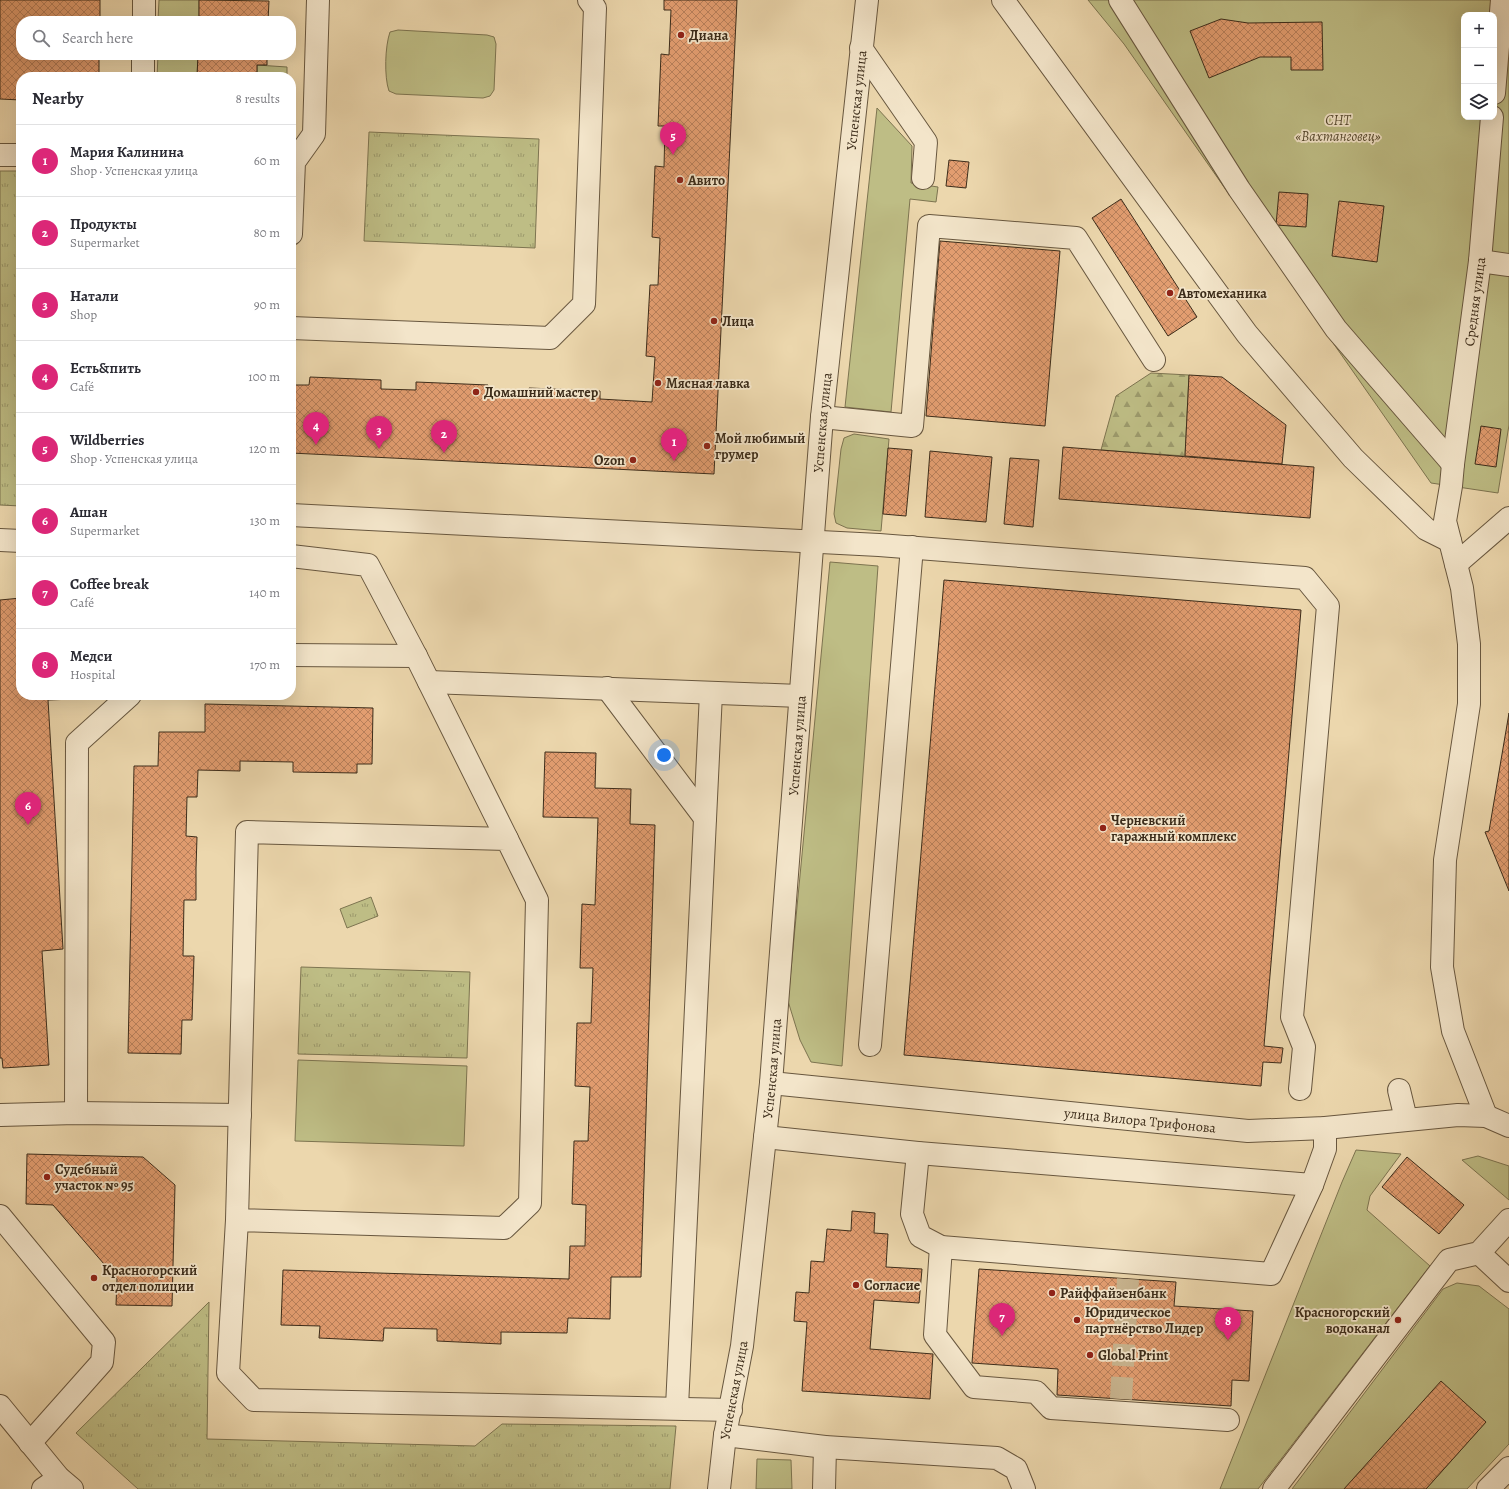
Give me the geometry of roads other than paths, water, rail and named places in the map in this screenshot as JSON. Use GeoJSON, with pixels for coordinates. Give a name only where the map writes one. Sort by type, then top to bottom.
{"type":"FeatureCollection","features":[{"type":"Feature","properties":{"kind":"street"},"geometry":{"type":"LineString","coordinates":[[144,0],[144,16]]}},
{"type":"Feature","properties":{"kind":"street"},"geometry":{"type":"LineString","coordinates":[[296,158],[314,134],[318,0]]}},
{"type":"Feature","properties":{"kind":"street"},"geometry":{"type":"LineString","coordinates":[[296,328],[550,338],[584,304],[595,8],[589,0]]}},
{"type":"Feature","properties":{"kind":"street","name":"Успенская улица"},"geometry":{"type":"LineString","coordinates":[[719,1489],[725,1435],[731,1410],[742,1346],[771,1083],[811,541],[822,417],[866,0]]}},
{"type":"Feature","properties":{"kind":"street"},"geometry":{"type":"LineString","coordinates":[[1003,0],[1247,334],[1353,458],[1426,529],[1450,541]]}},
{"type":"Feature","properties":{"kind":"street"},"geometry":{"type":"LineString","coordinates":[[1120,0],[1239,189],[1336,329],[1453,464]]}},
{"type":"Feature","properties":{"kind":"street"},"geometry":{"type":"LineString","coordinates":[[1495,84],[1502,0]]}},
{"type":"Feature","properties":{"kind":"street"},"geometry":{"type":"LineString","coordinates":[[861,48],[926,142],[924,178]]}},
{"type":"Feature","properties":{"kind":"street"},"geometry":{"type":"LineString","coordinates":[[143,60],[143,72]]}},
{"type":"Feature","properties":{"kind":"street","name":"Средняя улица"},"geometry":{"type":"LineString","coordinates":[[1486,1116],[1453,1031],[1442,967],[1445,860],[1468,704],[1469,644],[1462,588],[1445,521],[1451,486],[1480,261],[1492,120]]}},
{"type":"Feature","properties":{"kind":"street"},"geometry":{"type":"LineString","coordinates":[[0,155],[16,155]]}},
{"type":"Feature","properties":{"kind":"street"},"geometry":{"type":"LineString","coordinates":[[822,417],[912,426],[929,226],[1076,238],[1154,360]]}},
{"type":"Feature","properties":{"kind":"street"},"geometry":{"type":"LineString","coordinates":[[1480,261],[1509,265]]}},
{"type":"Feature","properties":{"kind":"street"},"geometry":{"type":"LineString","coordinates":[[296,515],[912,547],[1304,578],[1328,606],[1292,1016],[1304,1047],[1300,1089]]}},
{"type":"Feature","properties":{"kind":"street"},"geometry":{"type":"LineString","coordinates":[[1456,564],[1509,518]]}},
{"type":"Feature","properties":{"kind":"street"},"geometry":{"type":"LineString","coordinates":[[0,540],[16,541]]}},
{"type":"Feature","properties":{"kind":"street"},"geometry":{"type":"LineString","coordinates":[[870,1045],[912,547]]}},
{"type":"Feature","properties":{"kind":"street"},"geometry":{"type":"LineString","coordinates":[[237,1220],[504,1228],[530,1203],[537,900],[416,656],[368,565],[296,557]]}},
{"type":"Feature","properties":{"kind":"street"},"geometry":{"type":"LineString","coordinates":[[296,655],[416,656]]}},
{"type":"Feature","properties":{"kind":"street"},"geometry":{"type":"LineString","coordinates":[[429,682],[800,696]]}},
{"type":"Feature","properties":{"kind":"street"},"geometry":{"type":"LineString","coordinates":[[607,688],[706,818]]}},
{"type":"Feature","properties":{"kind":"street"},"geometry":{"type":"LineString","coordinates":[[677,1408],[711,693]]}},
{"type":"Feature","properties":{"kind":"street"},"geometry":{"type":"LineString","coordinates":[[76,1113],[77,743],[124,700]]}},
{"type":"Feature","properties":{"kind":"street"},"geometry":{"type":"LineString","coordinates":[[507,839],[247,832],[237,1220],[228,1373],[254,1400],[731,1410]]}},
{"type":"Feature","properties":{"kind":"street","name":"улица Вилора Трифонова"},"geometry":{"type":"LineString","coordinates":[[771,1083],[1248,1131],[1324,1128],[1458,1115],[1486,1116],[1509,1126]]}},
{"type":"Feature","properties":{"kind":"street"},"geometry":{"type":"LineString","coordinates":[[1399,1090],[1406,1119]]}},
{"type":"Feature","properties":{"kind":"street"},"geometry":{"type":"LineString","coordinates":[[0,1115],[76,1113],[240,1115]]}},
{"type":"Feature","properties":{"kind":"street"},"geometry":{"type":"LineString","coordinates":[[918,1153],[912,1214],[920,1236],[941,1248],[1129,1271],[1271,1274],[1312,1185],[1325,1149],[1324,1128]]}},
{"type":"Feature","properties":{"kind":"street"},"geometry":{"type":"LineString","coordinates":[[765,1137],[918,1153],[1312,1185]]}},
{"type":"Feature","properties":{"kind":"street"},"geometry":{"type":"LineString","coordinates":[[0,1216],[104,1342],[102,1362],[30,1443]]}},
{"type":"Feature","properties":{"kind":"street"},"geometry":{"type":"LineString","coordinates":[[1274,1489],[1449,1260],[1479,1253],[1509,1220]]}},
{"type":"Feature","properties":{"kind":"street"},"geometry":{"type":"LineString","coordinates":[[941,1248],[934,1335],[974,1387],[1036,1392],[1051,1408],[1120,1406],[1228,1420]]}},
{"type":"Feature","properties":{"kind":"street"},"geometry":{"type":"LineString","coordinates":[[1479,1253],[1509,1281]]}},
{"type":"Feature","properties":{"kind":"street"},"geometry":{"type":"LineString","coordinates":[[0,1406],[30,1443],[58,1485]]}},
{"type":"Feature","properties":{"kind":"street"},"geometry":{"type":"LineString","coordinates":[[725,1435],[825,1447],[997,1458],[1016,1469],[1024,1489]]}},
{"type":"Feature","properties":{"kind":"street"},"geometry":{"type":"LineString","coordinates":[[824,1489],[825,1447]]}},
{"type":"Feature","properties":{"kind":"street"},"geometry":{"type":"LineString","coordinates":[[1488,1489],[1509,1468]]}},
{"type":"Feature","properties":{"kind":"tunnel"},"geometry":{"type":"LineString","coordinates":[[1121,1399],[1128,1279]]}},
{"type":"Feature","properties":{"kind":"place","name":"Диана"},"geometry":{"type":"Point","coordinates":[681,35]}},
{"type":"Feature","properties":{"kind":"place","name":"Wildberries"},"geometry":{"type":"Point","coordinates":[673,155]}},
{"type":"Feature","properties":{"kind":"place","name":"Авито"},"geometry":{"type":"Point","coordinates":[680,180]}},
{"type":"Feature","properties":{"kind":"place","name":"Автомеханика"},"geometry":{"type":"Point","coordinates":[1170,293]}},
{"type":"Feature","properties":{"kind":"place","name":"Лица"},"geometry":{"type":"Point","coordinates":[714,321]}},
{"type":"Feature","properties":{"kind":"place","name":"Мясная лавка"},"geometry":{"type":"Point","coordinates":[658,383]}},
{"type":"Feature","properties":{"kind":"place","name":"Домашний мастер"},"geometry":{"type":"Point","coordinates":[476,392]}},
{"type":"Feature","properties":{"kind":"place","name":"Есть&пить"},"geometry":{"type":"Point","coordinates":[316,445]}},
{"type":"Feature","properties":{"kind":"place","name":"Мой любимый грумер"},"geometry":{"type":"Point","coordinates":[707,446]}},
{"type":"Feature","properties":{"kind":"place","name":"Натали"},"geometry":{"type":"Point","coordinates":[379,449]}},
{"type":"Feature","properties":{"kind":"place","name":"Продукты"},"geometry":{"type":"Point","coordinates":[444,453]}},
{"type":"Feature","properties":{"kind":"place","name":"Ozon"},"geometry":{"type":"Point","coordinates":[633,460]}},
{"type":"Feature","properties":{"kind":"place","name":"Мария Калинина"},"geometry":{"type":"Point","coordinates":[674,461]}},
{"type":"Feature","properties":{"kind":"place","name":"Ашан"},"geometry":{"type":"Point","coordinates":[28,825]}},
{"type":"Feature","properties":{"kind":"place","name":"Черневский гаражный комплекс"},"geometry":{"type":"Point","coordinates":[1103,828]}},
{"type":"Feature","properties":{"kind":"place","name":"Судебный участок № 95"},"geometry":{"type":"Point","coordinates":[47,1177]}},
{"type":"Feature","properties":{"kind":"place","name":"Красногорский отдел полиции"},"geometry":{"type":"Point","coordinates":[94,1278]}},
{"type":"Feature","properties":{"kind":"place","name":"Согласие"},"geometry":{"type":"Point","coordinates":[856,1285]}},
{"type":"Feature","properties":{"kind":"place","name":"Райффайзенбанк"},"geometry":{"type":"Point","coordinates":[1052,1293]}},
{"type":"Feature","properties":{"kind":"place","name":"Юридическое партнёрство Лидер"},"geometry":{"type":"Point","coordinates":[1077,1320]}},
{"type":"Feature","properties":{"kind":"place","name":"Красногорский водоканал"},"geometry":{"type":"Point","coordinates":[1398,1320]}},
{"type":"Feature","properties":{"kind":"place","name":"Coffee break"},"geometry":{"type":"Point","coordinates":[1002,1336]}},
{"type":"Feature","properties":{"kind":"place","name":"Медси"},"geometry":{"type":"Point","coordinates":[1228,1340]}},
{"type":"Feature","properties":{"kind":"place","name":"Global Print"},"geometry":{"type":"Point","coordinates":[1090,1355]}},
{"type":"Feature","properties":{"kind":"park label","name":"СНТ «Вахтанговец»"},"geometry":{"type":"Point","coordinates":[1338,128]}}]}
